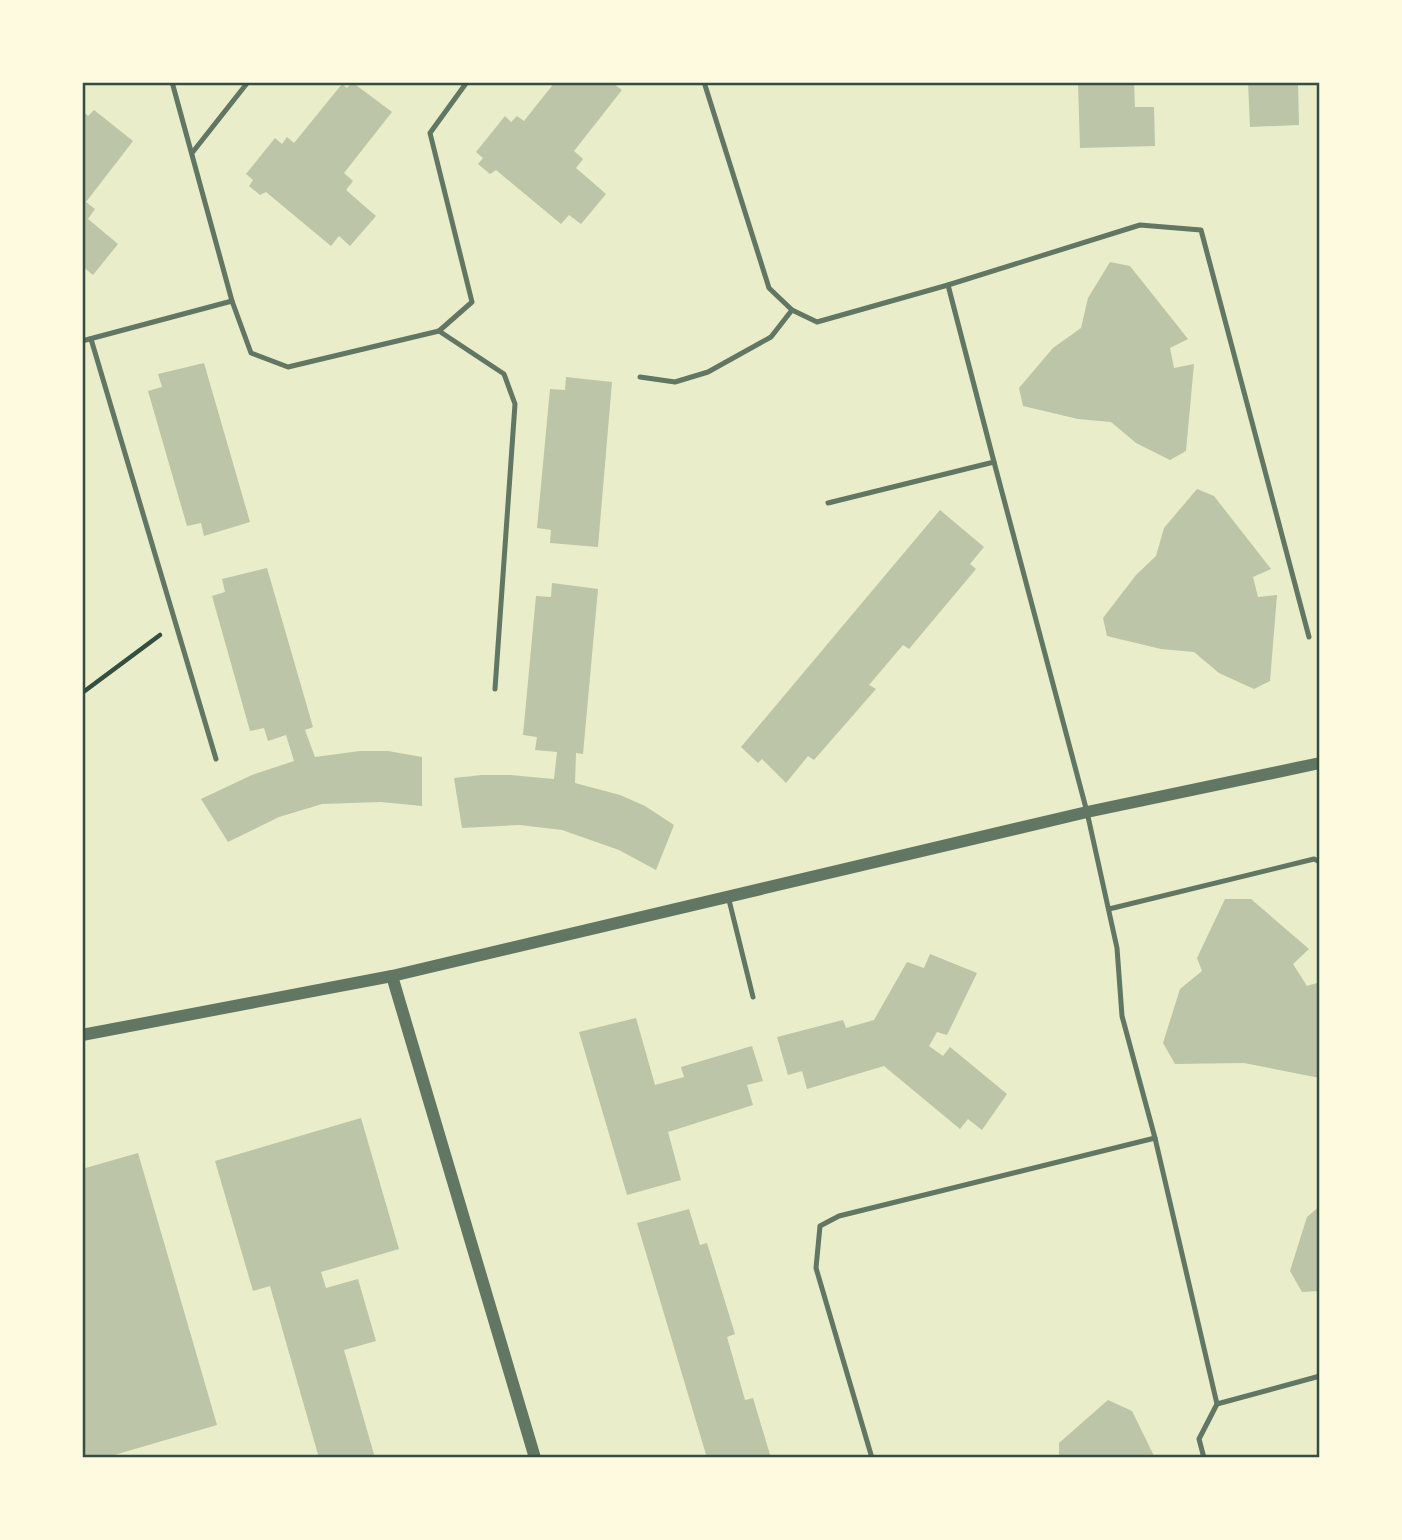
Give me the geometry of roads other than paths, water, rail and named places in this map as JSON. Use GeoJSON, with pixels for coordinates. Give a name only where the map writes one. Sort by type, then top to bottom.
{"type":"FeatureCollection","features":[{"type":"Feature","properties":{"kind":"street"},"geometry":{"type":"LineString","coordinates":[[82,1035],[391,976],[1087,812],[1320,763]]}},
{"type":"Feature","properties":{"kind":"street"},"geometry":{"type":"LineString","coordinates":[[391,976],[535,1458]]}},
{"type":"Feature","properties":{"kind":"lane"},"geometry":{"type":"LineString","coordinates":[[172,82],[232,301],[251,353],[288,367],[439,331],[472,302],[430,133],[467,82]]}},
{"type":"Feature","properties":{"kind":"lane"},"geometry":{"type":"LineString","coordinates":[[192,153],[248,82]]}},
{"type":"Feature","properties":{"kind":"lane"},"geometry":{"type":"LineString","coordinates":[[704,82],[769,288],[792,310],[817,322],[948,285],[1140,225],[1201,230],[1309,636]]}},
{"type":"Feature","properties":{"kind":"lane"},"geometry":{"type":"LineString","coordinates":[[948,285],[1087,812],[1109,909],[1117,948],[1122,1016],[1155,1138],[1217,1404],[1199,1439],[1204,1458]]}},
{"type":"Feature","properties":{"kind":"lane"},"geometry":{"type":"LineString","coordinates":[[82,341],[232,301]]}},
{"type":"Feature","properties":{"kind":"lane"},"geometry":{"type":"LineString","coordinates":[[640,377],[675,382],[708,372],[771,337],[792,310]]}},
{"type":"Feature","properties":{"kind":"lane"},"geometry":{"type":"LineString","coordinates":[[439,331],[504,374],[515,404],[495,689]]}},
{"type":"Feature","properties":{"kind":"lane"},"geometry":{"type":"LineString","coordinates":[[90,339],[216,759]]}},
{"type":"Feature","properties":{"kind":"lane"},"geometry":{"type":"LineString","coordinates":[[828,503],[994,462]]}},
{"type":"Feature","properties":{"kind":"lane"},"geometry":{"type":"LineString","coordinates":[[1109,909],[1314,859],[1320,862]]}},
{"type":"Feature","properties":{"kind":"lane"},"geometry":{"type":"LineString","coordinates":[[728,896],[753,997]]}},
{"type":"Feature","properties":{"kind":"lane"},"geometry":{"type":"LineString","coordinates":[[872,1458],[816,1268],[820,1226],[839,1216],[1155,1138]]}},
{"type":"Feature","properties":{"kind":"lane"},"geometry":{"type":"LineString","coordinates":[[1217,1404],[1320,1376]]}}]}
